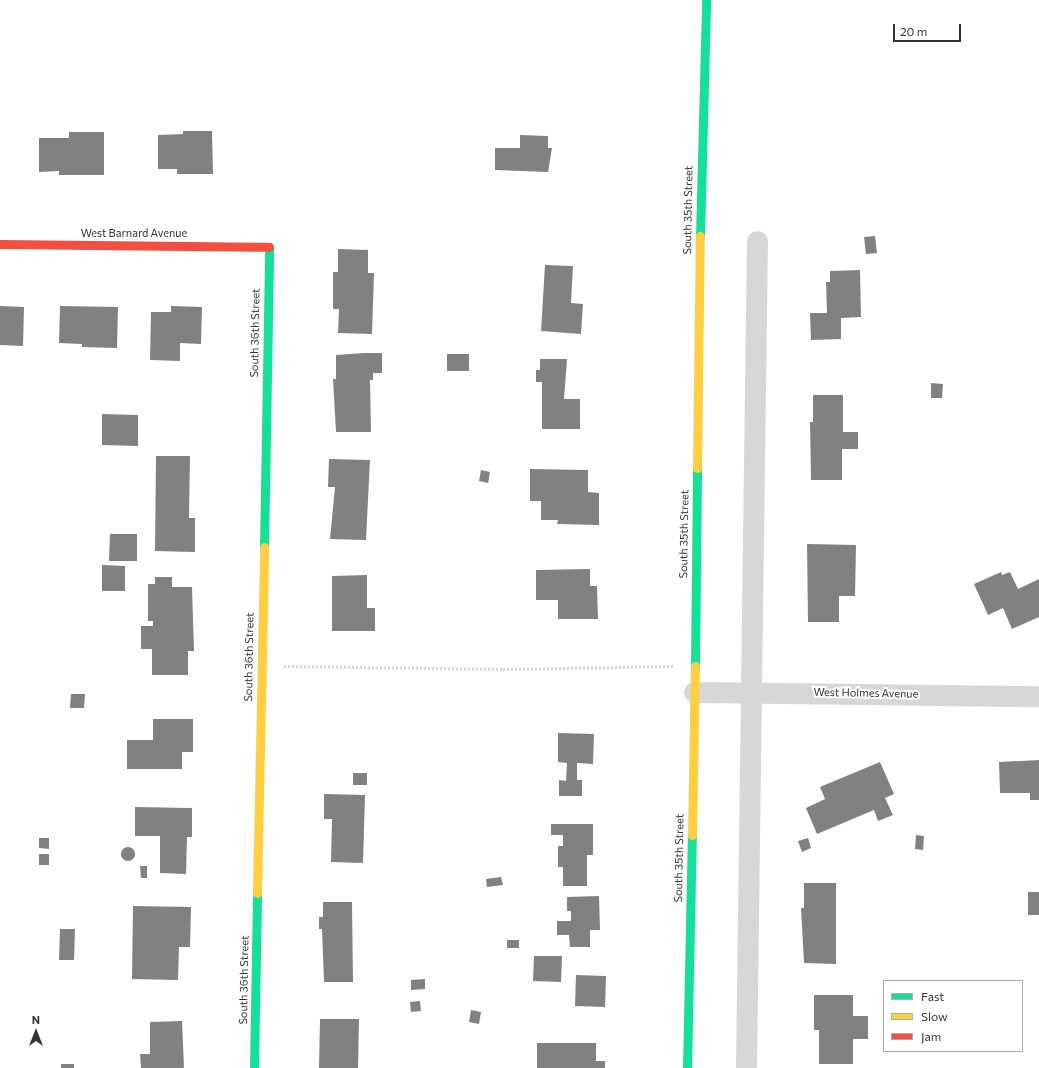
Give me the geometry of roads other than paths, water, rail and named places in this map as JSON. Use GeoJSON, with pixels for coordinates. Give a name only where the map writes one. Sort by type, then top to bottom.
{"type":"FeatureCollection","features":[{"type":"Feature","properties":{"kind":"street","name":"South 35th Street"},"geometry":{"type":"LineString","coordinates":[[687,1068],[694,692],[700,191],[706,0]]}},
{"type":"Feature","properties":{"kind":"street"},"geometry":{"type":"LineString","coordinates":[[746,1068],[757,241]]}},
{"type":"Feature","properties":{"kind":"street","name":"West Barnard Avenue"},"geometry":{"type":"LineString","coordinates":[[0,244],[269,246]]}},
{"type":"Feature","properties":{"kind":"street","name":"South 36th Street"},"geometry":{"type":"LineString","coordinates":[[254,1068],[269,246]]}},
{"type":"Feature","properties":{"kind":"street","name":"West Holmes Avenue"},"geometry":{"type":"LineString","coordinates":[[694,692],[1039,696]]}}]}
